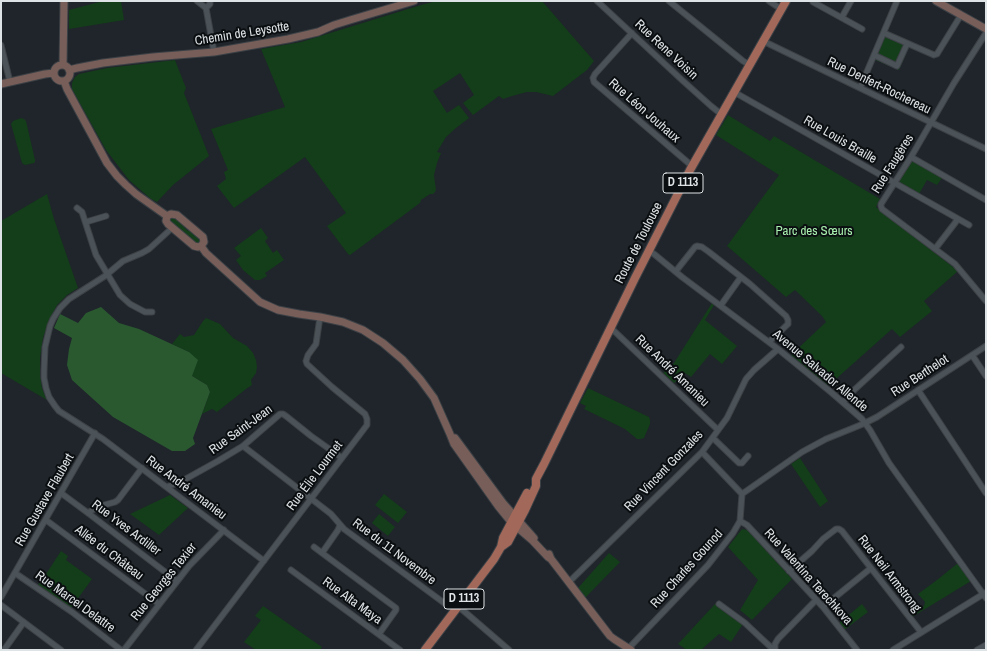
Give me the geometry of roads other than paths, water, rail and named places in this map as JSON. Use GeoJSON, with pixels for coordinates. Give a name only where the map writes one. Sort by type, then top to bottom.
{"type":"FeatureCollection","features":[{"type":"Feature","properties":{"kind":"main road","name":"Route de Toulouse"},"geometry":{"type":"LineString","coordinates":[[425,650],[494,559],[501,547],[508,542],[515,521],[536,486],[536,479],[692,166],[786,1]]}},
{"type":"Feature","properties":{"kind":"street"},"geometry":{"type":"LineString","coordinates":[[63,65],[64,1]]}},
{"type":"Feature","properties":{"kind":"street"},"geometry":{"type":"LineString","coordinates":[[197,1],[206,8],[214,52]]}},
{"type":"Feature","properties":{"kind":"street"},"geometry":{"type":"LineString","coordinates":[[206,8],[210,4],[210,1]]}},
{"type":"Feature","properties":{"kind":"street","name":"Chemin de Leysotte"},"geometry":{"type":"LineString","coordinates":[[69,70],[94,64],[122,60],[214,52],[277,41],[310,34],[350,20],[414,1]]}},
{"type":"Feature","properties":{"kind":"street","name":"Rue Rene Voisin"},"geometry":{"type":"LineString","coordinates":[[597,1],[721,114]]}},
{"type":"Feature","properties":{"kind":"street"},"geometry":{"type":"LineString","coordinates":[[669,1],[750,65]]}},
{"type":"Feature","properties":{"kind":"street"},"geometry":{"type":"LineString","coordinates":[[769,1],[781,9]]}},
{"type":"Feature","properties":{"kind":"street"},"geometry":{"type":"LineString","coordinates":[[842,18],[851,1]]}},
{"type":"Feature","properties":{"kind":"street"},"geometry":{"type":"LineString","coordinates":[[860,88],[897,1]]}},
{"type":"Feature","properties":{"kind":"street"},"geometry":{"type":"LineString","coordinates":[[936,1],[986,29]]}},
{"type":"Feature","properties":{"kind":"street"},"geometry":{"type":"LineString","coordinates":[[813,2],[862,29]]}},
{"type":"Feature","properties":{"kind":"street"},"geometry":{"type":"LineString","coordinates":[[884,33],[934,55],[937,54],[961,15]]}},
{"type":"Feature","properties":{"kind":"street","name":"Rue Léon Jouhaux"},"geometry":{"type":"LineString","coordinates":[[632,33],[595,74],[593,78],[594,82],[692,166]]}},
{"type":"Feature","properties":{"kind":"street","name":"Rue Faugères"},"geometry":{"type":"LineString","coordinates":[[986,33],[881,204],[881,208],[955,264],[986,301]]}},
{"type":"Feature","properties":{"kind":"street","name":"Rue Denfert-Rochereau"},"geometry":{"type":"LineString","coordinates":[[763,41],[986,149]]}},
{"type":"Feature","properties":{"kind":"street"},"geometry":{"type":"LineString","coordinates":[[874,55],[897,66],[907,44]]}},
{"type":"Feature","properties":{"kind":"street"},"geometry":{"type":"LineString","coordinates":[[1,45],[10,82]]}},
{"type":"Feature","properties":{"kind":"street"},"geometry":{"type":"LineString","coordinates":[[63,65],[69,70],[68,78],[64,81],[56,80],[54,73],[58,66],[63,65]]}},
{"type":"Feature","properties":{"kind":"street"},"geometry":{"type":"LineString","coordinates":[[1,84],[54,73]]}},
{"type":"Feature","properties":{"kind":"street"},"geometry":{"type":"LineString","coordinates":[[64,81],[110,167],[136,194],[167,216]]}},
{"type":"Feature","properties":{"kind":"street","name":"Rue Louis Braille"},"geometry":{"type":"LineString","coordinates":[[734,92],[969,226]]}},
{"type":"Feature","properties":{"kind":"street"},"geometry":{"type":"LineString","coordinates":[[911,157],[986,200]]}},
{"type":"Feature","properties":{"kind":"street"},"geometry":{"type":"LineString","coordinates":[[77,208],[82,212],[96,255],[120,295],[130,304],[146,312],[152,312]]}},
{"type":"Feature","properties":{"kind":"street"},"geometry":{"type":"LineString","coordinates":[[167,216],[171,214],[177,215],[203,237],[204,242],[201,246]]}},
{"type":"Feature","properties":{"kind":"street"},"geometry":{"type":"LineString","coordinates":[[86,222],[106,216]]}},
{"type":"Feature","properties":{"kind":"street"},"geometry":{"type":"LineString","coordinates":[[167,216],[167,223],[172,228],[194,246],[201,246]]}},
{"type":"Feature","properties":{"kind":"street"},"geometry":{"type":"LineString","coordinates":[[935,249],[957,220],[956,218]]}},
{"type":"Feature","properties":{"kind":"street","name":"Rue André Amanieu"},"geometry":{"type":"LineString","coordinates":[[172,228],[149,249],[123,261],[107,274],[64,303],[60,308],[50,326],[45,347],[44,378],[46,388],[49,397],[64,415],[95,433],[264,561]]}},
{"type":"Feature","properties":{"kind":"street"},"geometry":{"type":"LineString","coordinates":[[201,246],[206,253],[260,302],[278,310],[343,322],[363,330],[383,343],[402,360],[420,378],[434,398],[450,434],[455,438],[504,503],[515,521],[551,559],[610,636],[629,649]]}},
{"type":"Feature","properties":{"kind":"street"},"geometry":{"type":"LineString","coordinates":[[676,271],[694,248],[700,246],[741,277],[786,316],[788,324],[770,342]]}},
{"type":"Feature","properties":{"kind":"street","name":"Avenue Salvador Allende"},"geometry":{"type":"LineString","coordinates":[[649,251],[770,342],[843,402],[865,423],[889,463],[985,595]]}},
{"type":"Feature","properties":{"kind":"street"},"geometry":{"type":"LineString","coordinates":[[721,306],[741,277]]}},
{"type":"Feature","properties":{"kind":"street","name":"Rue Élie Lourmet"},"geometry":{"type":"LineString","coordinates":[[198,649],[367,425],[368,420],[365,414],[307,364],[306,361],[308,355],[316,344],[320,317]]}},
{"type":"Feature","properties":{"kind":"street","name":"Rue André Amanieu"},"geometry":{"type":"LineString","coordinates":[[611,328],[718,430]]}},
{"type":"Feature","properties":{"kind":"street","name":"Rue Berthelot"},"geometry":{"type":"LineString","coordinates":[[865,423],[986,346]]}},
{"type":"Feature","properties":{"kind":"street"},"geometry":{"type":"LineString","coordinates":[[843,402],[902,347]]}},
{"type":"Feature","properties":{"kind":"street","name":"Rue Vincent Gonzales"},"geometry":{"type":"LineString","coordinates":[[569,582],[702,452],[730,412],[746,379],[778,349]]}},
{"type":"Feature","properties":{"kind":"street"},"geometry":{"type":"LineString","coordinates":[[972,355],[986,376]]}},
{"type":"Feature","properties":{"kind":"street"},"geometry":{"type":"LineString","coordinates":[[918,390],[986,493]]}},
{"type":"Feature","properties":{"kind":"street","name":"Rue Saint-Jean"},"geometry":{"type":"LineString","coordinates":[[167,487],[188,478],[244,445],[281,414],[286,416],[342,458]]}},
{"type":"Feature","properties":{"kind":"street"},"geometry":{"type":"LineString","coordinates":[[702,452],[742,494],[802,452],[826,439],[865,423]]}},
{"type":"Feature","properties":{"kind":"street","name":"Rue Gustave Flaubert"},"geometry":{"type":"LineString","coordinates":[[1,597],[95,433]]}},
{"type":"Feature","properties":{"kind":"street"},"geometry":{"type":"LineString","coordinates":[[712,438],[739,463],[748,456]]}},
{"type":"Feature","properties":{"kind":"street","name":"Rue du 11 Novembre"},"geometry":{"type":"LineString","coordinates":[[244,445],[331,514],[340,525],[350,533],[457,608],[509,650]]}},
{"type":"Feature","properties":{"kind":"street"},"geometry":{"type":"LineString","coordinates":[[88,513],[97,507],[118,500],[142,468]]}},
{"type":"Feature","properties":{"kind":"street","name":"Rue Yves Ardiller"},"geometry":{"type":"LineString","coordinates":[[60,494],[88,513],[177,581]]}},
{"type":"Feature","properties":{"kind":"street","name":"Rue Charles Gounod"},"geometry":{"type":"LineString","coordinates":[[629,649],[719,552],[733,533],[740,521],[742,494]]}},
{"type":"Feature","properties":{"kind":"street","name":"Allée du Château"},"geometry":{"type":"LineString","coordinates":[[46,520],[159,604]]}},
{"type":"Feature","properties":{"kind":"street","name":"Rue Valentina Terechkova"},"geometry":{"type":"LineString","coordinates":[[740,521],[747,525],[823,607],[857,650]]}},
{"type":"Feature","properties":{"kind":"street"},"geometry":{"type":"LineString","coordinates":[[322,553],[340,525]]}},
{"type":"Feature","properties":{"kind":"street","name":"Rue Neil Armstrong"},"geometry":{"type":"LineString","coordinates":[[789,571],[812,552],[823,539],[836,529],[839,529],[921,632]]}},
{"type":"Feature","properties":{"kind":"street","name":"Rue Georges Texier"},"geometry":{"type":"LineString","coordinates":[[123,650],[195,559],[224,530]]}},
{"type":"Feature","properties":{"kind":"street"},"geometry":{"type":"LineString","coordinates":[[314,548],[396,608],[379,634]]}},
{"type":"Feature","properties":{"kind":"street"},"geometry":{"type":"LineString","coordinates":[[823,607],[871,568]]}},
{"type":"Feature","properties":{"kind":"street","name":"Rue Alta Maya"},"geometry":{"type":"LineString","coordinates":[[291,570],[400,650]]}},
{"type":"Feature","properties":{"kind":"street","name":"Rue Marcel Delattre"},"geometry":{"type":"LineString","coordinates":[[15,573],[72,612],[123,650]]}},
{"type":"Feature","properties":{"kind":"street"},"geometry":{"type":"LineString","coordinates":[[893,650],[985,595]]}},
{"type":"Feature","properties":{"kind":"street"},"geometry":{"type":"LineString","coordinates":[[775,650],[775,644],[778,638],[816,600]]}},
{"type":"Feature","properties":{"kind":"street"},"geometry":{"type":"LineString","coordinates":[[719,604],[745,623],[775,650]]}},
{"type":"Feature","properties":{"kind":"street"},"geometry":{"type":"LineString","coordinates":[[1,605],[62,650]]}},
{"type":"Feature","properties":{"kind":"street"},"geometry":{"type":"LineString","coordinates":[[3,650],[24,622]]}},
{"type":"Feature","properties":{"kind":"street"},"geometry":{"type":"LineString","coordinates":[[977,650],[986,646]]}},
{"type":"Feature","properties":{"kind":"park label","name":"Parc des Sœurs"},"geometry":{"type":"Point","coordinates":[814,232]}}]}
